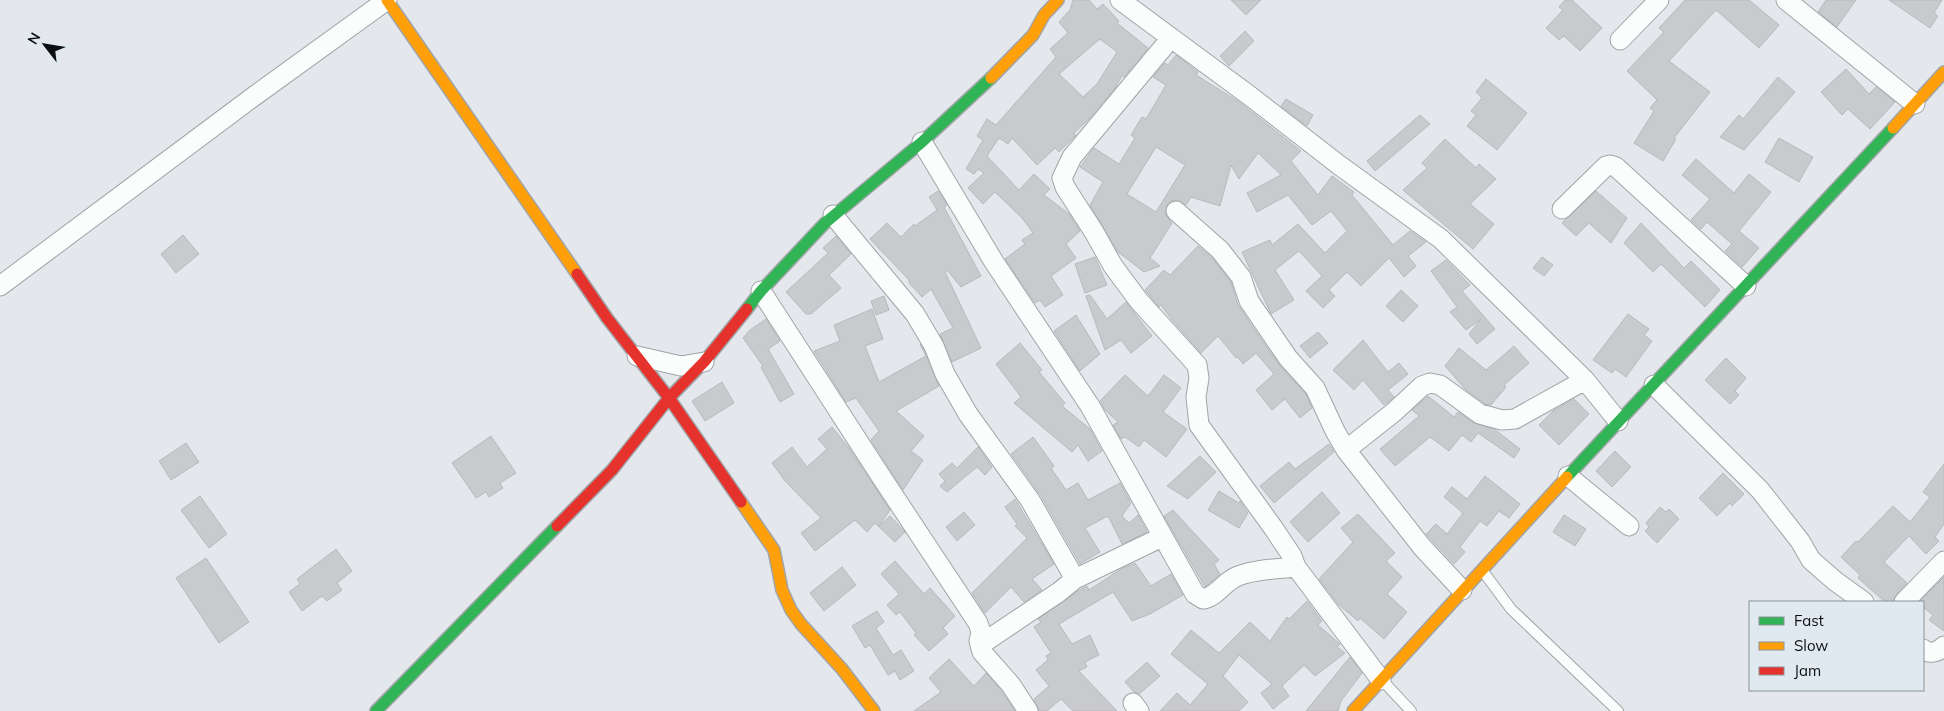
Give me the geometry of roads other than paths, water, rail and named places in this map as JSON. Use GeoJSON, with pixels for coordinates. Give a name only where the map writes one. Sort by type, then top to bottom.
{"type":"FeatureCollection","features":[{"type":"Feature","properties":{"kind":"street"},"geometry":{"type":"LineString","coordinates":[[0,286],[253,97],[387,0],[607,318],[669,398],[774,550],[781,587],[787,605],[874,711]]}},
{"type":"Feature","properties":{"kind":"street"},"geometry":{"type":"LineString","coordinates":[[376,711],[612,470],[669,398],[704,362],[761,291],[833,215],[922,142],[1015,55],[1032,35],[1044,14],[1058,0]]}},
{"type":"Feature","properties":{"kind":"street"},"geometry":{"type":"LineString","coordinates":[[1120,0],[1405,215],[1441,239],[1585,380],[1618,420]]}},
{"type":"Feature","properties":{"kind":"street"},"geometry":{"type":"LineString","coordinates":[[1620,40],[1659,0]]}},
{"type":"Feature","properties":{"kind":"street"},"geometry":{"type":"LineString","coordinates":[[1786,0],[1915,104]]}},
{"type":"Feature","properties":{"kind":"street"},"geometry":{"type":"LineString","coordinates":[[1171,38],[1072,157],[1062,178],[1065,187],[1113,266],[1139,301],[1197,366],[1199,378],[1196,397],[1200,425],[1274,528],[1292,556],[1296,567],[1381,680]]}},
{"type":"Feature","properties":{"kind":"street"},"geometry":{"type":"LineString","coordinates":[[1353,711],[1618,420],[1654,385],[1944,72]]}},
{"type":"Feature","properties":{"kind":"street"},"geometry":{"type":"LineString","coordinates":[[922,142],[994,262],[1090,406],[1195,594],[1203,599],[1209,598],[1238,576],[1296,567]]}},
{"type":"Feature","properties":{"kind":"street"},"geometry":{"type":"LineString","coordinates":[[1562,209],[1606,166],[1616,167],[1746,286]]}},
{"type":"Feature","properties":{"kind":"street"},"geometry":{"type":"LineString","coordinates":[[1176,211],[1220,250],[1241,277],[1249,300],[1288,358],[1314,388],[1346,450],[1422,547],[1462,590]]}},
{"type":"Feature","properties":{"kind":"street"},"geometry":{"type":"LineString","coordinates":[[833,215],[915,314],[934,346],[945,374],[968,414],[1030,500],[1075,578]]}},
{"type":"Feature","properties":{"kind":"street"},"geometry":{"type":"LineString","coordinates":[[761,291],[978,623],[981,632],[980,645],[982,652],[1011,685],[1025,703],[1028,711]]}},
{"type":"Feature","properties":{"kind":"street"},"geometry":{"type":"LineString","coordinates":[[637,356],[681,366],[704,362]]}},
{"type":"Feature","properties":{"kind":"street"},"geometry":{"type":"LineString","coordinates":[[1346,450],[1394,412],[1422,386],[1430,383],[1440,385],[1480,414],[1502,420],[1515,419],[1585,380]]}},
{"type":"Feature","properties":{"kind":"street"},"geometry":{"type":"LineString","coordinates":[[1654,385],[1760,490],[1800,541],[1811,560],[1835,581],[1863,601]]}},
{"type":"Feature","properties":{"kind":"street"},"geometry":{"type":"LineString","coordinates":[[1568,476],[1629,526]]}},
{"type":"Feature","properties":{"kind":"street"},"geometry":{"type":"LineString","coordinates":[[980,645],[1059,592],[1075,578],[1162,537]]}},
{"type":"Feature","properties":{"kind":"street"},"geometry":{"type":"LineString","coordinates":[[1905,601],[1944,561]]}},
{"type":"Feature","properties":{"kind":"street"},"geometry":{"type":"LineString","coordinates":[[1924,650],[1932,653],[1944,646]]}},
{"type":"Feature","properties":{"kind":"lane"},"geometry":{"type":"LineString","coordinates":[[1482,570],[1511,609],[1618,711]]}},
{"type":"Feature","properties":{"kind":"lane"},"geometry":{"type":"LineString","coordinates":[[1381,680],[1411,711]]}}]}
